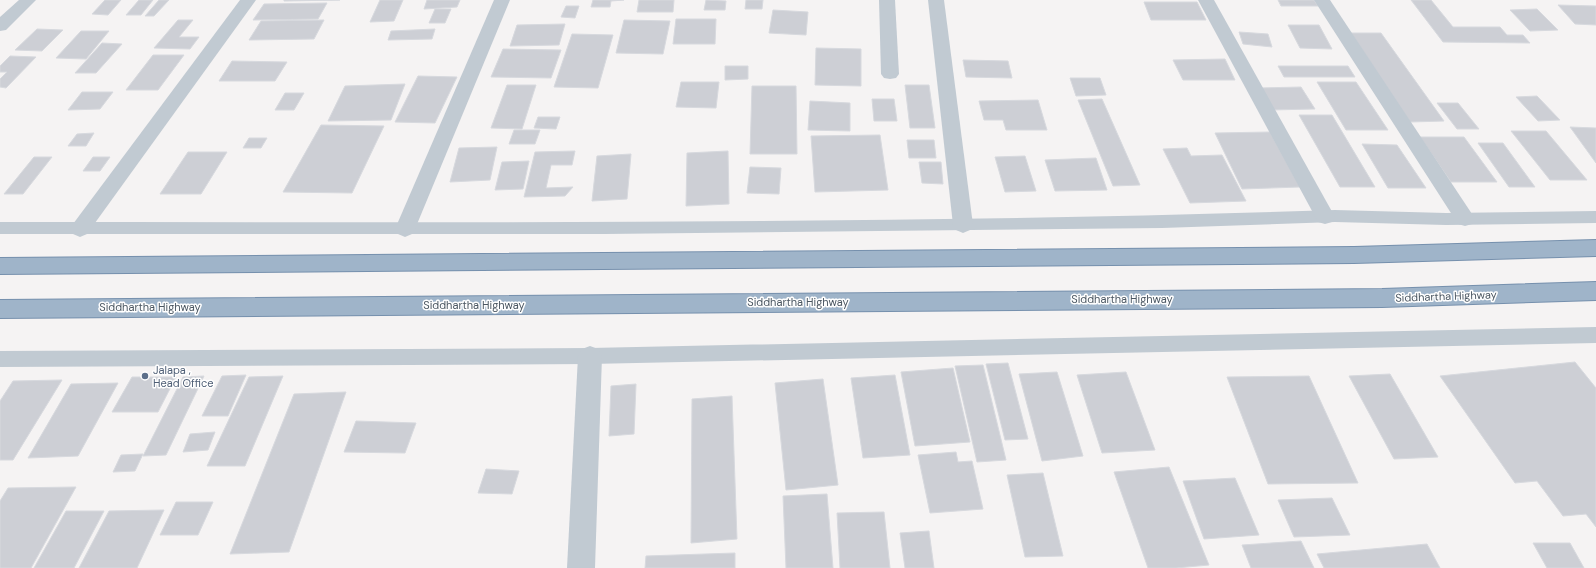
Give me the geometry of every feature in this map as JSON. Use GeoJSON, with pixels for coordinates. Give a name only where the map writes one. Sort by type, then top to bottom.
{"type":"FeatureCollection","features":[{"type":"Feature","properties":{"kind":"highway"},"geometry":{"type":"LineString","coordinates":[[0,266],[1346,256],[1596,248]]}},
{"type":"Feature","properties":{"kind":"highway","name":"Siddhartha Highway"},"geometry":{"type":"LineString","coordinates":[[0,309],[1382,298],[1596,291]]}},
{"type":"Feature","properties":{"kind":"street"},"geometry":{"type":"LineString","coordinates":[[0,26],[28,0]]}},
{"type":"Feature","properties":{"kind":"street"},"geometry":{"type":"LineString","coordinates":[[80,229],[248,0]]}},
{"type":"Feature","properties":{"kind":"street"},"geometry":{"type":"LineString","coordinates":[[405,229],[502,0]]}},
{"type":"Feature","properties":{"kind":"street"},"geometry":{"type":"LineString","coordinates":[[887,0],[890,74]]}},
{"type":"Feature","properties":{"kind":"street"},"geometry":{"type":"LineString","coordinates":[[936,0],[963,225]]}},
{"type":"Feature","properties":{"kind":"street"},"geometry":{"type":"LineString","coordinates":[[1206,0],[1325,216]]}},
{"type":"Feature","properties":{"kind":"street"},"geometry":{"type":"LineString","coordinates":[[1322,0],[1465,219]]}},
{"type":"Feature","properties":{"kind":"street"},"geometry":{"type":"LineString","coordinates":[[581,568],[590,356]]}},
{"type":"Feature","properties":{"kind":"lane"},"geometry":{"type":"LineString","coordinates":[[0,228],[405,229],[963,225],[1162,222],[1325,216],[1465,219],[1596,216]]}},
{"type":"Feature","properties":{"kind":"lane"},"geometry":{"type":"LineString","coordinates":[[0,359],[590,356],[1596,335]]}},
{"type":"Feature","properties":{"kind":"building"},"geometry":{"type":"Polygon","coordinates":[[[105,0],[121,0],[108,15],[92,14],[105,0]]]}},
{"type":"Feature","properties":{"kind":"building"},"geometry":{"type":"Polygon","coordinates":[[[139,0],[153,0],[141,15],[126,15],[139,0]]]}},
{"type":"Feature","properties":{"kind":"building"},"geometry":{"type":"Polygon","coordinates":[[[159,0],[169,0],[154,16],[145,16],[159,0]]]}},
{"type":"Feature","properties":{"kind":"building"},"geometry":{"type":"Polygon","coordinates":[[[284,0],[340,0],[284,1],[284,0]]]}},
{"type":"Feature","properties":{"kind":"building"},"geometry":{"type":"Polygon","coordinates":[[[380,0],[403,0],[394,21],[370,22],[380,0]]]}},
{"type":"Feature","properties":{"kind":"building"},"geometry":{"type":"Polygon","coordinates":[[[427,0],[460,0],[457,7],[424,9],[427,0]]]}},
{"type":"Feature","properties":{"kind":"building"},"geometry":{"type":"Polygon","coordinates":[[[593,0],[624,0],[611,1],[610,7],[591,7],[593,0]]]}},
{"type":"Feature","properties":{"kind":"building"},"geometry":{"type":"Polygon","coordinates":[[[639,0],[674,0],[673,12],[637,12],[639,0]]]}},
{"type":"Feature","properties":{"kind":"building"},"geometry":{"type":"Polygon","coordinates":[[[706,0],[726,1],[725,10],[704,10],[706,0]]]}},
{"type":"Feature","properties":{"kind":"building"},"geometry":{"type":"Polygon","coordinates":[[[746,0],[763,0],[762,9],[745,9],[746,0]]]}},
{"type":"Feature","properties":{"kind":"building"},"geometry":{"type":"Polygon","coordinates":[[[1278,0],[1314,0],[1318,6],[1281,6],[1278,0]]]}},
{"type":"Feature","properties":{"kind":"building"},"geometry":{"type":"Polygon","coordinates":[[[1411,0],[1431,0],[1453,27],[1500,27],[1507,35],[1523,35],[1530,43],[1443,42],[1411,0]]]}},
{"type":"Feature","properties":{"kind":"building"},"geometry":{"type":"Polygon","coordinates":[[[1144,2],[1197,2],[1206,20],[1151,20],[1144,2]]]}},
{"type":"Feature","properties":{"kind":"building"},"geometry":{"type":"Polygon","coordinates":[[[327,3],[318,19],[253,20],[264,4],[327,3]]]}},
{"type":"Feature","properties":{"kind":"building"},"geometry":{"type":"Polygon","coordinates":[[[1558,5],[1596,6],[1596,25],[1575,24],[1558,5]]]}},
{"type":"Feature","properties":{"kind":"building"},"geometry":{"type":"Polygon","coordinates":[[[566,6],[579,6],[575,18],[561,17],[566,6]]]}},
{"type":"Feature","properties":{"kind":"building"},"geometry":{"type":"Polygon","coordinates":[[[435,9],[451,9],[445,23],[429,23],[435,9]]]}},
{"type":"Feature","properties":{"kind":"building"},"geometry":{"type":"Polygon","coordinates":[[[1537,9],[1558,30],[1530,31],[1510,10],[1537,9]]]}},
{"type":"Feature","properties":{"kind":"building"},"geometry":{"type":"Polygon","coordinates":[[[773,10],[808,12],[806,35],[769,33],[773,10]]]}},
{"type":"Feature","properties":{"kind":"building"},"geometry":{"type":"Polygon","coordinates":[[[676,19],[716,19],[715,44],[673,44],[676,19]]]}},
{"type":"Feature","properties":{"kind":"building"},"geometry":{"type":"Polygon","coordinates":[[[178,20],[193,20],[179,37],[199,37],[190,49],[154,48],[178,20]]]}},
{"type":"Feature","properties":{"kind":"building"},"geometry":{"type":"Polygon","coordinates":[[[324,20],[314,39],[249,40],[261,21],[324,20]]]}},
{"type":"Feature","properties":{"kind":"building"},"geometry":{"type":"Polygon","coordinates":[[[624,20],[670,21],[663,54],[616,53],[624,20]]]}},
{"type":"Feature","properties":{"kind":"building"},"geometry":{"type":"Polygon","coordinates":[[[565,24],[559,45],[510,46],[517,25],[565,24]]]}},
{"type":"Feature","properties":{"kind":"building"},"geometry":{"type":"Polygon","coordinates":[[[1288,25],[1319,25],[1332,49],[1300,48],[1288,25]]]}},
{"type":"Feature","properties":{"kind":"building"},"geometry":{"type":"Polygon","coordinates":[[[37,29],[63,30],[42,51],[15,50],[37,29]]]}},
{"type":"Feature","properties":{"kind":"building"},"geometry":{"type":"Polygon","coordinates":[[[435,29],[432,39],[388,40],[391,31],[435,29]]]}},
{"type":"Feature","properties":{"kind":"building"},"geometry":{"type":"Polygon","coordinates":[[[81,31],[109,31],[86,59],[56,58],[81,31]]]}},
{"type":"Feature","properties":{"kind":"building"},"geometry":{"type":"Polygon","coordinates":[[[1239,32],[1268,34],[1272,47],[1243,44],[1239,32]]]}},
{"type":"Feature","properties":{"kind":"building"},"geometry":{"type":"Polygon","coordinates":[[[1351,33],[1381,33],[1444,121],[1410,122],[1351,33]]]}},
{"type":"Feature","properties":{"kind":"building"},"geometry":{"type":"Polygon","coordinates":[[[572,34],[613,35],[598,88],[554,87],[572,34]]]}},
{"type":"Feature","properties":{"kind":"building"},"geometry":{"type":"Polygon","coordinates":[[[102,43],[122,44],[96,73],[75,73],[102,43]]]}},
{"type":"Feature","properties":{"kind":"building"},"geometry":{"type":"Polygon","coordinates":[[[816,48],[861,49],[861,86],[815,85],[816,48]]]}},
{"type":"Feature","properties":{"kind":"building"},"geometry":{"type":"Polygon","coordinates":[[[503,49],[561,50],[551,78],[491,77],[503,49]]]}},
{"type":"Feature","properties":{"kind":"building"},"geometry":{"type":"Polygon","coordinates":[[[153,55],[184,55],[158,90],[126,90],[153,55]]]}},
{"type":"Feature","properties":{"kind":"building"},"geometry":{"type":"Polygon","coordinates":[[[10,56],[36,57],[6,88],[0,87],[0,79],[7,72],[0,72],[0,66],[10,56]]]}},
{"type":"Feature","properties":{"kind":"building"},"geometry":{"type":"Polygon","coordinates":[[[1225,59],[1235,80],[1183,80],[1173,60],[1225,59]]]}},
{"type":"Feature","properties":{"kind":"building"},"geometry":{"type":"Polygon","coordinates":[[[963,60],[1008,61],[1012,78],[966,77],[963,60]]]}},
{"type":"Feature","properties":{"kind":"building"},"geometry":{"type":"Polygon","coordinates":[[[232,61],[287,62],[275,81],[219,81],[232,61]]]}},
{"type":"Feature","properties":{"kind":"building"},"geometry":{"type":"Polygon","coordinates":[[[725,66],[748,66],[748,79],[725,80],[725,66]]]}},
{"type":"Feature","properties":{"kind":"building"},"geometry":{"type":"Polygon","coordinates":[[[1278,66],[1348,66],[1355,77],[1284,77],[1278,66]]]}},
{"type":"Feature","properties":{"kind":"building"},"geometry":{"type":"Polygon","coordinates":[[[418,76],[457,77],[435,123],[395,122],[418,76]]]}},
{"type":"Feature","properties":{"kind":"building"},"geometry":{"type":"Polygon","coordinates":[[[1070,78],[1100,78],[1106,95],[1076,96],[1070,78]]]}},
{"type":"Feature","properties":{"kind":"building"},"geometry":{"type":"Polygon","coordinates":[[[681,82],[719,82],[716,108],[676,107],[681,82]]]}},
{"type":"Feature","properties":{"kind":"building"},"geometry":{"type":"Polygon","coordinates":[[[1317,82],[1356,82],[1388,130],[1346,130],[1317,82]]]}},
{"type":"Feature","properties":{"kind":"building"},"geometry":{"type":"Polygon","coordinates":[[[405,84],[391,120],[328,121],[345,86],[405,84]]]}},
{"type":"Feature","properties":{"kind":"building"},"geometry":{"type":"Polygon","coordinates":[[[507,85],[536,85],[522,129],[491,128],[507,85]]]}},
{"type":"Feature","properties":{"kind":"building"},"geometry":{"type":"Polygon","coordinates":[[[905,85],[929,85],[935,128],[910,128],[905,85]]]}},
{"type":"Feature","properties":{"kind":"building"},"geometry":{"type":"Polygon","coordinates":[[[752,86],[796,86],[797,154],[750,154],[752,86]]]}},
{"type":"Feature","properties":{"kind":"building"},"geometry":{"type":"Polygon","coordinates":[[[1301,87],[1315,109],[1270,110],[1258,88],[1301,87]]]}},
{"type":"Feature","properties":{"kind":"building"},"geometry":{"type":"Polygon","coordinates":[[[82,92],[113,92],[100,109],[68,110],[82,92]]]}},
{"type":"Feature","properties":{"kind":"building"},"geometry":{"type":"Polygon","coordinates":[[[285,93],[304,93],[294,110],[275,110],[285,93]]]}},
{"type":"Feature","properties":{"kind":"building"},"geometry":{"type":"Polygon","coordinates":[[[1537,96],[1560,120],[1538,121],[1516,97],[1537,96]]]}},
{"type":"Feature","properties":{"kind":"building"},"geometry":{"type":"Polygon","coordinates":[[[872,99],[894,99],[897,121],[874,121],[872,99]]]}},
{"type":"Feature","properties":{"kind":"building"},"geometry":{"type":"Polygon","coordinates":[[[1102,99],[1140,185],[1113,186],[1078,100],[1102,99]]]}},
{"type":"Feature","properties":{"kind":"building"},"geometry":{"type":"Polygon","coordinates":[[[1038,100],[1047,130],[1006,130],[1003,120],[984,120],[979,101],[1038,100]]]}},
{"type":"Feature","properties":{"kind":"building"},"geometry":{"type":"Polygon","coordinates":[[[810,101],[850,103],[850,131],[808,130],[810,101]]]}},
{"type":"Feature","properties":{"kind":"building"},"geometry":{"type":"Polygon","coordinates":[[[1437,103],[1458,103],[1479,129],[1457,129],[1437,103]]]}},
{"type":"Feature","properties":{"kind":"building"},"geometry":{"type":"Polygon","coordinates":[[[1299,115],[1332,115],[1375,187],[1340,187],[1299,115]]]}},
{"type":"Feature","properties":{"kind":"building"},"geometry":{"type":"Polygon","coordinates":[[[538,117],[560,117],[556,129],[534,128],[538,117]]]}},
{"type":"Feature","properties":{"kind":"building"},"geometry":{"type":"Polygon","coordinates":[[[321,125],[384,126],[352,193],[283,192],[321,125]]]}},
{"type":"Feature","properties":{"kind":"building"},"geometry":{"type":"Polygon","coordinates":[[[1570,127],[1596,128],[1596,163],[1570,127]]]}},
{"type":"Feature","properties":{"kind":"building"},"geometry":{"type":"Polygon","coordinates":[[[514,130],[540,130],[535,144],[509,144],[514,130]]]}},
{"type":"Feature","properties":{"kind":"building"},"geometry":{"type":"Polygon","coordinates":[[[1511,131],[1546,131],[1587,180],[1550,180],[1511,131]]]}},
{"type":"Feature","properties":{"kind":"building"},"geometry":{"type":"Polygon","coordinates":[[[1270,132],[1300,187],[1242,189],[1215,133],[1270,132]]]}},
{"type":"Feature","properties":{"kind":"building"},"geometry":{"type":"Polygon","coordinates":[[[94,133],[86,146],[68,146],[77,134],[94,133]]]}},
{"type":"Feature","properties":{"kind":"building"},"geometry":{"type":"Polygon","coordinates":[[[880,135],[888,190],[815,192],[811,136],[880,135]]]}},
{"type":"Feature","properties":{"kind":"building"},"geometry":{"type":"Polygon","coordinates":[[[1420,137],[1464,137],[1497,182],[1451,182],[1420,137]]]}},
{"type":"Feature","properties":{"kind":"building"},"geometry":{"type":"Polygon","coordinates":[[[249,138],[267,138],[261,148],[243,148],[249,138]]]}},
{"type":"Feature","properties":{"kind":"building"},"geometry":{"type":"Polygon","coordinates":[[[907,140],[934,140],[936,158],[909,158],[907,140]]]}},
{"type":"Feature","properties":{"kind":"building"},"geometry":{"type":"Polygon","coordinates":[[[1478,143],[1503,143],[1535,187],[1509,187],[1478,143]]]}},
{"type":"Feature","properties":{"kind":"building"},"geometry":{"type":"Polygon","coordinates":[[[1362,144],[1397,145],[1426,188],[1388,188],[1362,144]]]}},
{"type":"Feature","properties":{"kind":"building"},"geometry":{"type":"Polygon","coordinates":[[[497,147],[490,180],[450,182],[459,148],[497,147]]]}},
{"type":"Feature","properties":{"kind":"building"},"geometry":{"type":"Polygon","coordinates":[[[1187,148],[1191,156],[1222,155],[1246,201],[1190,203],[1163,149],[1187,148]]]}},
{"type":"Feature","properties":{"kind":"building"},"geometry":{"type":"Polygon","coordinates":[[[575,151],[572,165],[551,165],[546,188],[573,187],[565,196],[524,197],[535,152],[575,151]]]}},
{"type":"Feature","properties":{"kind":"building"},"geometry":{"type":"Polygon","coordinates":[[[728,151],[729,204],[686,206],[687,153],[728,151]]]}},
{"type":"Feature","properties":{"kind":"building"},"geometry":{"type":"Polygon","coordinates":[[[188,152],[227,152],[201,194],[160,194],[188,152]]]}},
{"type":"Feature","properties":{"kind":"building"},"geometry":{"type":"Polygon","coordinates":[[[631,154],[627,199],[592,201],[597,156],[631,154]]]}},
{"type":"Feature","properties":{"kind":"building"},"geometry":{"type":"Polygon","coordinates":[[[1025,156],[1036,191],[1005,192],[995,157],[1025,156]]]}},
{"type":"Feature","properties":{"kind":"building"},"geometry":{"type":"Polygon","coordinates":[[[34,157],[52,157],[23,194],[4,194],[34,157]]]}},
{"type":"Feature","properties":{"kind":"building"},"geometry":{"type":"Polygon","coordinates":[[[93,157],[110,157],[100,171],[83,171],[93,157]]]}},
{"type":"Feature","properties":{"kind":"building"},"geometry":{"type":"Polygon","coordinates":[[[1096,158],[1107,190],[1055,191],[1045,160],[1096,158]]]}},
{"type":"Feature","properties":{"kind":"building"},"geometry":{"type":"Polygon","coordinates":[[[529,161],[523,189],[495,190],[502,162],[529,161]]]}},
{"type":"Feature","properties":{"kind":"building"},"geometry":{"type":"Polygon","coordinates":[[[919,162],[941,162],[943,184],[922,183],[919,162]]]}},
{"type":"Feature","properties":{"kind":"building"},"geometry":{"type":"Polygon","coordinates":[[[750,167],[781,168],[779,194],[747,193],[750,167]]]}},
{"type":"Feature","properties":{"kind":"building"},"geometry":{"type":"Polygon","coordinates":[[[1575,362],[1596,388],[1596,527],[1586,514],[1563,516],[1537,481],[1515,483],[1440,376],[1575,362]]]}},
{"type":"Feature","properties":{"kind":"building"},"geometry":{"type":"Polygon","coordinates":[[[1008,363],[1028,439],[1005,440],[986,364],[1008,363]]]}},
{"type":"Feature","properties":{"kind":"building"},"geometry":{"type":"Polygon","coordinates":[[[983,365],[1006,460],[977,462],[955,366],[983,365]]]}},
{"type":"Feature","properties":{"kind":"building"},"geometry":{"type":"Polygon","coordinates":[[[953,368],[970,442],[915,446],[901,372],[953,368]]]}},
{"type":"Feature","properties":{"kind":"building"},"geometry":{"type":"Polygon","coordinates":[[[1057,372],[1083,456],[1042,461],[1019,374],[1057,372]]]}},
{"type":"Feature","properties":{"kind":"building"},"geometry":{"type":"Polygon","coordinates":[[[1126,372],[1155,450],[1102,453],[1077,375],[1126,372]]]}},
{"type":"Feature","properties":{"kind":"building"},"geometry":{"type":"Polygon","coordinates":[[[1390,374],[1438,457],[1394,459],[1349,376],[1390,374]]]}},
{"type":"Feature","properties":{"kind":"building"},"geometry":{"type":"Polygon","coordinates":[[[246,375],[228,416],[202,416],[222,376],[246,375]]]}},
{"type":"Feature","properties":{"kind":"building"},"geometry":{"type":"Polygon","coordinates":[[[895,375],[910,455],[863,458],[851,378],[895,375]]]}},
{"type":"Feature","properties":{"kind":"building"},"geometry":{"type":"Polygon","coordinates":[[[204,376],[166,455],[143,456],[183,377],[204,376]]]}},
{"type":"Feature","properties":{"kind":"building"},"geometry":{"type":"Polygon","coordinates":[[[283,376],[245,466],[207,466],[249,377],[283,376]]]}},
{"type":"Feature","properties":{"kind":"building"},"geometry":{"type":"Polygon","coordinates":[[[1309,376],[1358,483],[1268,484],[1227,377],[1309,376]]]}},
{"type":"Feature","properties":{"kind":"building"},"geometry":{"type":"Polygon","coordinates":[[[132,377],[176,377],[158,412],[112,412],[132,377]]]}},
{"type":"Feature","properties":{"kind":"building"},"geometry":{"type":"Polygon","coordinates":[[[823,379],[838,485],[786,490],[775,383],[823,379]]]}},
{"type":"Feature","properties":{"kind":"building"},"geometry":{"type":"Polygon","coordinates":[[[62,380],[13,460],[0,460],[0,401],[13,381],[62,380]]]}},
{"type":"Feature","properties":{"kind":"building"},"geometry":{"type":"Polygon","coordinates":[[[118,383],[78,456],[28,458],[71,384],[118,383]]]}},
{"type":"Feature","properties":{"kind":"building"},"geometry":{"type":"Polygon","coordinates":[[[636,384],[634,434],[609,436],[611,386],[636,384]]]}},
{"type":"Feature","properties":{"kind":"building"},"geometry":{"type":"Polygon","coordinates":[[[346,392],[289,552],[230,554],[294,394],[346,392]]]}},
{"type":"Feature","properties":{"kind":"building"},"geometry":{"type":"Polygon","coordinates":[[[732,396],[737,539],[691,543],[692,399],[732,396]]]}},
{"type":"Feature","properties":{"kind":"building"},"geometry":{"type":"Polygon","coordinates":[[[356,421],[416,423],[405,453],[344,452],[356,421]]]}},
{"type":"Feature","properties":{"kind":"building"},"geometry":{"type":"Polygon","coordinates":[[[215,432],[208,450],[183,452],[190,434],[215,432]]]}},
{"type":"Feature","properties":{"kind":"building"},"geometry":{"type":"Polygon","coordinates":[[[956,452],[958,462],[972,461],[983,509],[930,513],[918,455],[956,452]]]}},
{"type":"Feature","properties":{"kind":"building"},"geometry":{"type":"Polygon","coordinates":[[[143,454],[135,471],[113,472],[121,455],[143,454]]]}},
{"type":"Feature","properties":{"kind":"building"},"geometry":{"type":"Polygon","coordinates":[[[1169,467],[1209,565],[1176,568],[1148,568],[1114,472],[1169,467]]]}},
{"type":"Feature","properties":{"kind":"building"},"geometry":{"type":"Polygon","coordinates":[[[486,469],[519,471],[512,494],[478,493],[486,469]]]}},
{"type":"Feature","properties":{"kind":"building"},"geometry":{"type":"Polygon","coordinates":[[[1043,473],[1063,556],[1025,557],[1007,475],[1043,473]]]}},
{"type":"Feature","properties":{"kind":"building"},"geometry":{"type":"Polygon","coordinates":[[[1235,478],[1259,535],[1204,539],[1183,481],[1235,478]]]}},
{"type":"Feature","properties":{"kind":"building"},"geometry":{"type":"Polygon","coordinates":[[[76,487],[31,568],[0,568],[0,501],[8,488],[76,487]]]}},
{"type":"Feature","properties":{"kind":"building"},"geometry":{"type":"Polygon","coordinates":[[[827,494],[833,568],[786,568],[783,496],[827,494]]]}},
{"type":"Feature","properties":{"kind":"building"},"geometry":{"type":"Polygon","coordinates":[[[1332,498],[1350,535],[1294,537],[1278,500],[1332,498]]]}},
{"type":"Feature","properties":{"kind":"building"},"geometry":{"type":"Polygon","coordinates":[[[176,502],[213,502],[198,535],[160,535],[176,502]]]}},
{"type":"Feature","properties":{"kind":"building"},"geometry":{"type":"Polygon","coordinates":[[[164,510],[137,568],[79,568],[109,511],[164,510]]]}},
{"type":"Feature","properties":{"kind":"building"},"geometry":{"type":"Polygon","coordinates":[[[66,511],[104,511],[74,568],[34,568],[66,511]]]}},
{"type":"Feature","properties":{"kind":"building"},"geometry":{"type":"Polygon","coordinates":[[[884,512],[890,568],[840,568],[837,513],[884,512]]]}},
{"type":"Feature","properties":{"kind":"building"},"geometry":{"type":"Polygon","coordinates":[[[929,531],[934,568],[905,568],[900,533],[929,531]]]}},
{"type":"Feature","properties":{"kind":"building"},"geometry":{"type":"Polygon","coordinates":[[[1301,541],[1314,568],[1251,568],[1242,545],[1301,541]]]}},
{"type":"Feature","properties":{"kind":"building"},"geometry":{"type":"Polygon","coordinates":[[[1533,543],[1570,543],[1584,568],[1547,568],[1533,543]]]}},
{"type":"Feature","properties":{"kind":"building"},"geometry":{"type":"Polygon","coordinates":[[[1427,544],[1440,568],[1324,568],[1317,554],[1427,544]]]}},
{"type":"Feature","properties":{"kind":"building"},"geometry":{"type":"Polygon","coordinates":[[[735,553],[735,568],[645,568],[646,556],[735,553]]]}},
{"type":"Feature","properties":{"kind":"place","name":"Jalapa , Head Office"},"geometry":{"type":"Point","coordinates":[145,376]}}]}
